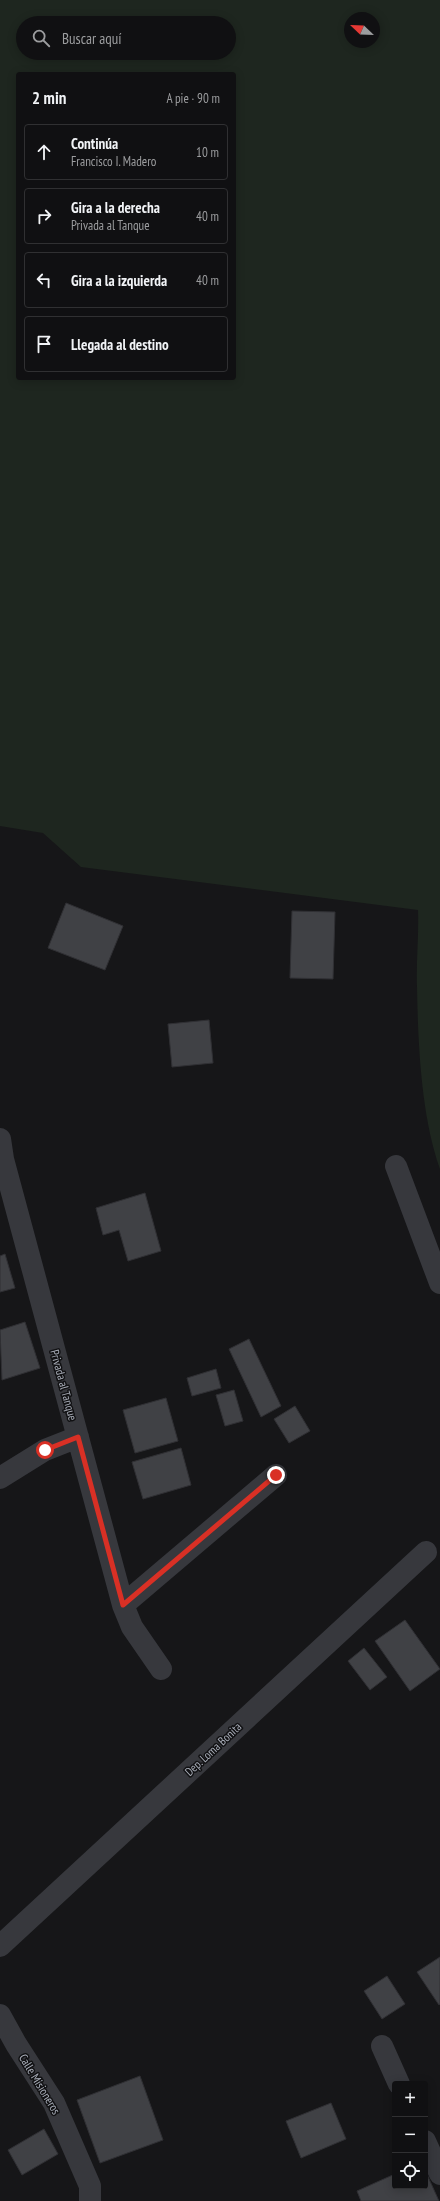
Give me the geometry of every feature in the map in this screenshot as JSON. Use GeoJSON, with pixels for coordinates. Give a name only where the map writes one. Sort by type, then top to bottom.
{"type":"FeatureCollection","features":[{"type":"Feature","properties":{"kind":"street","name":"Privada al Tanque"},"geometry":{"type":"LineString","coordinates":[[0,1139],[3,1159],[123,1605],[132,1627],[161,1669]]}},
{"type":"Feature","properties":{"kind":"street"},"geometry":{"type":"LineString","coordinates":[[396,1166],[440,1283]]}},
{"type":"Feature","properties":{"kind":"street"},"geometry":{"type":"LineString","coordinates":[[0,1478],[45,1450],[78,1437]]}},
{"type":"Feature","properties":{"kind":"street"},"geometry":{"type":"LineString","coordinates":[[123,1605],[276,1475]]}},
{"type":"Feature","properties":{"kind":"street","name":"Dep. Loma Bonita"},"geometry":{"type":"LineString","coordinates":[[0,1946],[426,1552]]}},
{"type":"Feature","properties":{"kind":"street","name":"Calle Misioneros"},"geometry":{"type":"LineString","coordinates":[[0,2015],[16,2044],[54,2103],[90,2186],[90,2201]]}},
{"type":"Feature","properties":{"kind":"street"},"geometry":{"type":"LineString","coordinates":[[382,2046],[398,2081]]}},
{"type":"Feature","properties":{"kind":"street"},"geometry":{"type":"LineString","coordinates":[[428,2148],[440,2174]]}},
{"type":"Feature","properties":{"kind":"shaded area"},"geometry":{"type":"Polygon","coordinates":[[[0,0],[440,0],[440,1169],[425,1103],[418,1032],[418,910],[81,867],[43,833],[0,826],[0,0]]]}},
{"type":"Feature","properties":{"kind":"building"},"geometry":{"type":"Polygon","coordinates":[[[66,903],[123,926],[105,970],[48,948],[66,903]]]}},
{"type":"Feature","properties":{"kind":"building"},"geometry":{"type":"Polygon","coordinates":[[[292,911],[335,912],[333,979],[290,978],[292,911]]]}},
{"type":"Feature","properties":{"kind":"building"},"geometry":{"type":"Polygon","coordinates":[[[209,1020],[213,1063],[172,1067],[168,1024],[209,1020]]]}},
{"type":"Feature","properties":{"kind":"building"},"geometry":{"type":"Polygon","coordinates":[[[145,1193],[161,1251],[128,1261],[119,1230],[103,1235],[96,1208],[145,1193]]]}},
{"type":"Feature","properties":{"kind":"building"},"geometry":{"type":"Polygon","coordinates":[[[5,1254],[15,1288],[0,1292],[0,1256],[5,1254]]]}},
{"type":"Feature","properties":{"kind":"building"},"geometry":{"type":"Polygon","coordinates":[[[25,1322],[40,1368],[2,1380],[0,1330],[25,1322]]]}},
{"type":"Feature","properties":{"kind":"building"},"geometry":{"type":"Polygon","coordinates":[[[249,1339],[281,1406],[261,1417],[229,1349],[249,1339]]]}},
{"type":"Feature","properties":{"kind":"building"},"geometry":{"type":"Polygon","coordinates":[[[216,1369],[221,1388],[192,1396],[187,1378],[216,1369]]]}},
{"type":"Feature","properties":{"kind":"building"},"geometry":{"type":"Polygon","coordinates":[[[234,1390],[243,1421],[225,1426],[216,1395],[234,1390]]]}},
{"type":"Feature","properties":{"kind":"building"},"geometry":{"type":"Polygon","coordinates":[[[166,1398],[178,1441],[135,1453],[123,1410],[166,1398]]]}},
{"type":"Feature","properties":{"kind":"building"},"geometry":{"type":"Polygon","coordinates":[[[295,1406],[310,1431],[289,1443],[274,1419],[295,1406]]]}},
{"type":"Feature","properties":{"kind":"building"},"geometry":{"type":"Polygon","coordinates":[[[181,1448],[191,1485],[143,1499],[132,1462],[181,1448]]]}},
{"type":"Feature","properties":{"kind":"building"},"geometry":{"type":"Polygon","coordinates":[[[405,1620],[440,1669],[410,1691],[375,1641],[405,1620]]]}},
{"type":"Feature","properties":{"kind":"building"},"geometry":{"type":"Polygon","coordinates":[[[364,1648],[387,1677],[370,1690],[348,1661],[364,1648]]]}},
{"type":"Feature","properties":{"kind":"building"},"geometry":{"type":"Polygon","coordinates":[[[440,1957],[440,2004],[439,2005],[417,1972],[440,1957]]]}},
{"type":"Feature","properties":{"kind":"building"},"geometry":{"type":"Polygon","coordinates":[[[387,1976],[405,2004],[382,2019],[364,1991],[387,1976]]]}},
{"type":"Feature","properties":{"kind":"building"},"geometry":{"type":"Polygon","coordinates":[[[140,2076],[163,2140],[100,2163],[77,2100],[140,2076]]]}},
{"type":"Feature","properties":{"kind":"building"},"geometry":{"type":"Polygon","coordinates":[[[331,2103],[346,2139],[301,2158],[286,2121],[331,2103]]]}},
{"type":"Feature","properties":{"kind":"building"},"geometry":{"type":"Polygon","coordinates":[[[44,2129],[58,2154],[22,2175],[8,2150],[44,2129]]]}},
{"type":"Feature","properties":{"kind":"building"},"geometry":{"type":"Polygon","coordinates":[[[392,2175],[392,2189],[428,2189],[428,2177],[439,2201],[361,2201],[357,2191],[392,2175]]]}},
{"type":"Feature","properties":{"kind":"route"},"geometry":{"type":"LineString","coordinates":[[45,1450],[78,1437],[123,1605],[276,1475]]}}]}
